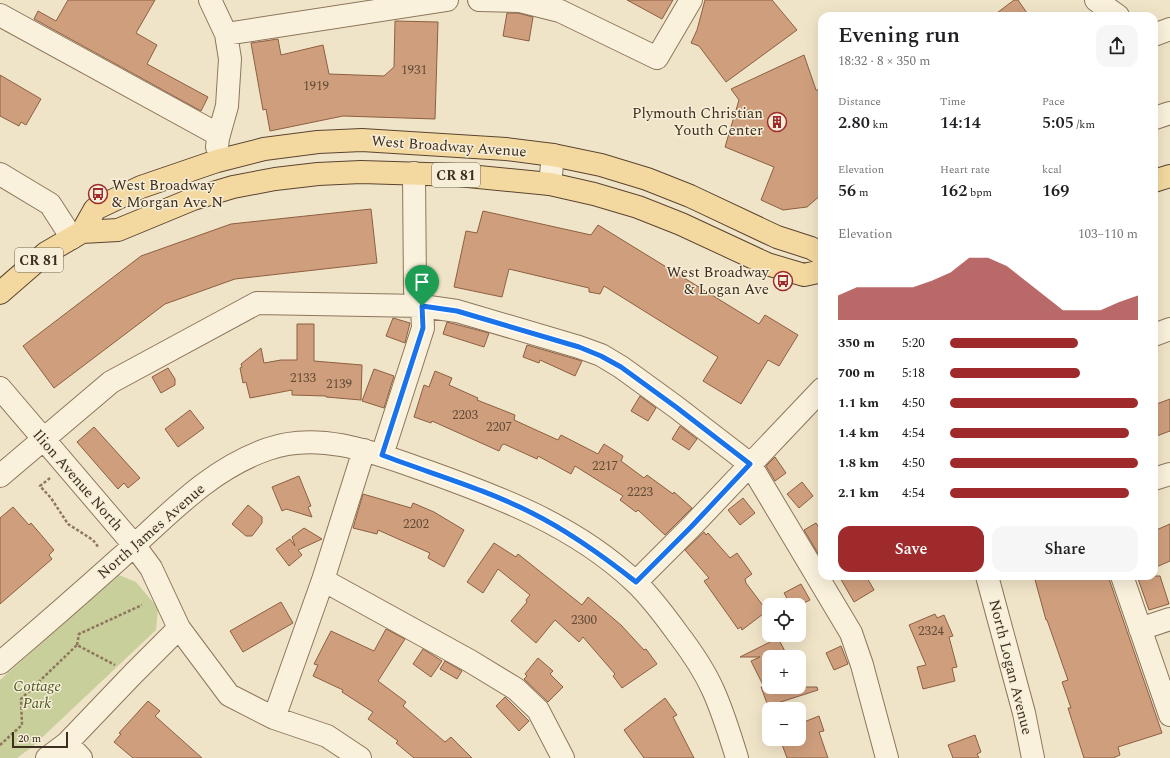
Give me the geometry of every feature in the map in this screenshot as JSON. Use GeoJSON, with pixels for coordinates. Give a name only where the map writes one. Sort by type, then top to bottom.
{"type":"FeatureCollection","features":[{"type":"Feature","properties":{"kind":"main road","name":"West Broadway Avenue"},"geometry":{"type":"LineString","coordinates":[[77,235],[95,210],[141,187],[217,161],[264,149],[318,142],[362,140],[506,149],[553,155],[601,165],[647,179],[690,196],[777,237],[811,248],[818,252]]}},
{"type":"Feature","properties":{"kind":"main road","name":"West Broadway Avenue"},"geometry":{"type":"LineString","coordinates":[[0,293],[46,253],[77,235],[118,230],[193,199],[233,187],[275,179],[318,174],[414,173],[495,178],[550,184],[594,194],[638,207],[681,224],[767,264],[804,275],[818,272]]}},
{"type":"Feature","properties":{"kind":"main road"},"geometry":{"type":"LineString","coordinates":[[1158,180],[1170,176]]}},
{"type":"Feature","properties":{"kind":"street"},"geometry":{"type":"LineString","coordinates":[[210,0],[226,34],[230,59],[230,82],[227,106],[219,135],[217,161]]}},
{"type":"Feature","properties":{"kind":"street"},"geometry":{"type":"LineString","coordinates":[[226,34],[446,0]]}},
{"type":"Feature","properties":{"kind":"street"},"geometry":{"type":"LineString","coordinates":[[479,0],[520,1],[560,11],[657,58],[691,0]]}},
{"type":"Feature","properties":{"kind":"street"},"geometry":{"type":"LineString","coordinates":[[1096,0],[1112,12]]}},
{"type":"Feature","properties":{"kind":"street"},"geometry":{"type":"LineString","coordinates":[[0,15],[219,135]]}},
{"type":"Feature","properties":{"kind":"street"},"geometry":{"type":"LineString","coordinates":[[1158,33],[1170,29]]}},
{"type":"Feature","properties":{"kind":"street"},"geometry":{"type":"LineString","coordinates":[[550,184],[553,155]]}},
{"type":"Feature","properties":{"kind":"street"},"geometry":{"type":"LineString","coordinates":[[274,718],[323,580],[423,328],[422,306],[415,291],[414,173]]}},
{"type":"Feature","properties":{"kind":"street"},"geometry":{"type":"LineString","coordinates":[[0,174],[50,204],[77,235]]}},
{"type":"Feature","properties":{"kind":"street"},"geometry":{"type":"LineString","coordinates":[[0,476],[110,382],[257,302],[422,306],[457,311],[579,347],[601,356],[621,367],[750,464],[818,578]]}},
{"type":"Feature","properties":{"kind":"street"},"geometry":{"type":"LineString","coordinates":[[1158,334],[1170,329]]}},
{"type":"Feature","properties":{"kind":"street","name":"Ilion Avenue North"},"geometry":{"type":"LineString","coordinates":[[0,388],[134,545],[151,568],[179,628],[229,694],[274,718],[327,736],[360,758]]}},
{"type":"Feature","properties":{"kind":"street"},"geometry":{"type":"LineString","coordinates":[[636,582],[691,527],[818,393]]}},
{"type":"Feature","properties":{"kind":"street","name":"North James Avenue"},"geometry":{"type":"LineString","coordinates":[[0,663],[134,545],[184,498],[240,460],[270,448],[310,441],[373,452],[474,488],[532,513],[578,539],[608,560],[636,582],[665,616],[692,652],[713,689],[726,721],[736,758]]}},
{"type":"Feature","properties":{"kind":"street"},"geometry":{"type":"LineString","coordinates":[[1158,478],[1170,474]]}},
{"type":"Feature","properties":{"kind":"street"},"geometry":{"type":"LineString","coordinates":[[323,580],[470,661],[516,689],[538,710],[563,758]]}},
{"type":"Feature","properties":{"kind":"street"},"geometry":{"type":"LineString","coordinates":[[819,580],[851,633],[862,665],[887,758]]}},
{"type":"Feature","properties":{"kind":"street","name":"North Logan Avenue"},"geometry":{"type":"LineString","coordinates":[[987,580],[1024,713],[1033,758]]}},
{"type":"Feature","properties":{"kind":"street"},"geometry":{"type":"LineString","coordinates":[[1123,580],[1170,715]]}},
{"type":"Feature","properties":{"kind":"street"},"geometry":{"type":"LineString","coordinates":[[1140,629],[1170,619]]}},
{"type":"Feature","properties":{"kind":"street"},"geometry":{"type":"LineString","coordinates":[[47,758],[74,750],[133,674],[179,628]]}},
{"type":"Feature","properties":{"kind":"path"},"geometry":{"type":"LineString","coordinates":[[52,476],[40,486],[51,498],[68,524],[92,540],[99,548]]}},
{"type":"Feature","properties":{"kind":"path"},"geometry":{"type":"LineString","coordinates":[[0,745],[22,725],[21,699],[77,645],[79,634],[142,605]]}},
{"type":"Feature","properties":{"kind":"path"},"geometry":{"type":"LineString","coordinates":[[77,645],[121,668]]}},
{"type":"Feature","properties":{"kind":"green space","name":"Cottage Park"},"geometry":{"type":"Polygon","coordinates":[[[119,575],[136,582],[158,608],[156,630],[32,747],[17,758],[0,758],[0,680],[119,575]]]}},
{"type":"Feature","properties":{"kind":"building"},"geometry":{"type":"Polygon","coordinates":[[[68,0],[155,0],[136,33],[157,45],[147,64],[208,97],[201,111],[34,19],[38,11],[56,21],[68,0]]]}},
{"type":"Feature","properties":{"kind":"building"},"geometry":{"type":"Polygon","coordinates":[[[627,0],[673,0],[662,19],[627,0]]]}},
{"type":"Feature","properties":{"kind":"building"},"geometry":{"type":"Polygon","coordinates":[[[705,0],[772,0],[797,30],[726,82],[699,46],[691,43],[697,30],[705,0]]]}},
{"type":"Feature","properties":{"kind":"building"},"geometry":{"type":"Polygon","coordinates":[[[1014,0],[1018,0],[1026,12],[998,12],[1014,0]]]}},
{"type":"Feature","properties":{"kind":"building"},"geometry":{"type":"Polygon","coordinates":[[[507,13],[518,13],[533,17],[529,41],[503,36],[507,13]]]}},
{"type":"Feature","properties":{"kind":"building"},"geometry":{"type":"Polygon","coordinates":[[[395,21],[438,22],[435,119],[343,116],[270,131],[266,109],[263,110],[251,43],[278,39],[281,55],[323,45],[329,74],[384,76],[394,67],[395,21]]]}},
{"type":"Feature","properties":{"kind":"building"},"geometry":{"type":"Polygon","coordinates":[[[804,55],[816,90],[818,90],[818,197],[807,207],[783,210],[761,200],[774,167],[725,147],[739,100],[731,89],[804,55]]]}},
{"type":"Feature","properties":{"kind":"building"},"geometry":{"type":"Polygon","coordinates":[[[0,75],[41,99],[26,125],[21,122],[19,126],[0,116],[0,75]]]}},
{"type":"Feature","properties":{"kind":"building"},"geometry":{"type":"Polygon","coordinates":[[[371,209],[377,263],[235,279],[165,304],[54,388],[23,346],[141,256],[231,224],[371,209]]]}},
{"type":"Feature","properties":{"kind":"building"},"geometry":{"type":"Polygon","coordinates":[[[483,211],[591,235],[598,225],[759,324],[765,315],[798,335],[779,366],[768,360],[741,404],[703,381],[718,357],[604,286],[600,294],[589,292],[589,288],[509,269],[502,297],[454,287],[466,231],[477,233],[483,211]]]}},
{"type":"Feature","properties":{"kind":"building"},"geometry":{"type":"Polygon","coordinates":[[[393,318],[410,323],[405,343],[386,336],[393,318]]]}},
{"type":"Feature","properties":{"kind":"building"},"geometry":{"type":"Polygon","coordinates":[[[447,322],[489,333],[484,347],[443,334],[447,322]]]}},
{"type":"Feature","properties":{"kind":"building"},"geometry":{"type":"Polygon","coordinates":[[[297,324],[314,324],[314,361],[362,365],[361,400],[326,396],[292,395],[292,390],[250,398],[246,382],[243,383],[240,368],[242,367],[241,364],[261,348],[264,363],[281,360],[297,360],[297,324]]]}},
{"type":"Feature","properties":{"kind":"building"},"geometry":{"type":"Polygon","coordinates":[[[527,345],[582,361],[575,376],[540,360],[539,363],[523,357],[527,345]]]}},
{"type":"Feature","properties":{"kind":"building"},"geometry":{"type":"Polygon","coordinates":[[[168,368],[175,379],[175,385],[161,393],[152,377],[168,368]]]}},
{"type":"Feature","properties":{"kind":"building"},"geometry":{"type":"Polygon","coordinates":[[[374,369],[394,376],[384,408],[362,401],[374,369]]]}},
{"type":"Feature","properties":{"kind":"building"},"geometry":{"type":"Polygon","coordinates":[[[435,371],[452,378],[449,385],[478,398],[477,400],[515,415],[514,420],[558,440],[561,435],[598,454],[604,444],[623,456],[621,461],[644,478],[647,475],[673,494],[674,492],[692,508],[665,535],[638,510],[636,512],[620,500],[623,496],[575,466],[571,474],[538,456],[537,459],[504,444],[499,451],[432,421],[431,423],[414,417],[424,385],[429,387],[435,371]]]}},
{"type":"Feature","properties":{"kind":"building"},"geometry":{"type":"Polygon","coordinates":[[[640,396],[656,408],[648,421],[631,411],[640,396]]]}},
{"type":"Feature","properties":{"kind":"building"},"geometry":{"type":"Polygon","coordinates":[[[1170,399],[1170,431],[1158,436],[1158,404],[1170,399]]]}},
{"type":"Feature","properties":{"kind":"building"},"geometry":{"type":"Polygon","coordinates":[[[190,410],[204,428],[178,447],[165,429],[190,410]]]}},
{"type":"Feature","properties":{"kind":"building"},"geometry":{"type":"Polygon","coordinates":[[[680,426],[697,439],[689,450],[672,439],[680,426]]]}},
{"type":"Feature","properties":{"kind":"building"},"geometry":{"type":"Polygon","coordinates":[[[94,427],[140,478],[128,488],[124,483],[118,489],[77,442],[94,427]]]}},
{"type":"Feature","properties":{"kind":"building"},"geometry":{"type":"Polygon","coordinates":[[[775,457],[786,473],[775,481],[766,466],[775,457]]]}},
{"type":"Feature","properties":{"kind":"building"},"geometry":{"type":"Polygon","coordinates":[[[299,476],[311,506],[308,507],[312,517],[286,509],[282,511],[272,487],[299,476]]]}},
{"type":"Feature","properties":{"kind":"building"},"geometry":{"type":"Polygon","coordinates":[[[802,482],[813,496],[799,508],[787,494],[802,482]]]}},
{"type":"Feature","properties":{"kind":"building"},"geometry":{"type":"Polygon","coordinates":[[[363,494],[411,508],[413,503],[434,512],[464,530],[444,567],[428,558],[430,553],[378,530],[377,534],[353,528],[363,494]]]}},
{"type":"Feature","properties":{"kind":"building"},"geometry":{"type":"Polygon","coordinates":[[[743,498],[755,513],[740,525],[728,510],[743,498]]]}},
{"type":"Feature","properties":{"kind":"building"},"geometry":{"type":"Polygon","coordinates":[[[248,505],[262,517],[262,523],[252,536],[246,536],[232,524],[248,505]]]}},
{"type":"Feature","properties":{"kind":"building"},"geometry":{"type":"Polygon","coordinates":[[[13,507],[29,525],[31,523],[54,550],[49,555],[52,559],[0,604],[0,518],[13,507]]]}},
{"type":"Feature","properties":{"kind":"building"},"geometry":{"type":"Polygon","coordinates":[[[816,523],[818,526],[818,553],[804,530],[816,523]]]}},
{"type":"Feature","properties":{"kind":"building"},"geometry":{"type":"Polygon","coordinates":[[[1170,524],[1170,561],[1158,566],[1158,529],[1170,524]]]}},
{"type":"Feature","properties":{"kind":"building"},"geometry":{"type":"Polygon","coordinates":[[[304,528],[322,539],[298,550],[302,555],[289,566],[276,549],[290,539],[295,546],[292,537],[304,528]]]}},
{"type":"Feature","properties":{"kind":"building"},"geometry":{"type":"Polygon","coordinates":[[[704,532],[706,535],[708,533],[730,558],[737,553],[752,574],[745,579],[746,583],[762,604],[762,615],[742,630],[741,627],[738,629],[704,581],[709,578],[685,550],[704,532]]]}},
{"type":"Feature","properties":{"kind":"building"},"geometry":{"type":"Polygon","coordinates":[[[494,543],[516,557],[518,554],[582,605],[588,597],[621,625],[644,650],[646,649],[657,664],[622,688],[613,676],[615,674],[583,637],[579,642],[555,620],[536,643],[511,621],[527,602],[526,600],[530,595],[498,569],[483,593],[467,582],[494,543]]]}},
{"type":"Feature","properties":{"kind":"building"},"geometry":{"type":"Polygon","coordinates":[[[1158,576],[1160,576],[1169,604],[1149,610],[1138,580],[1158,580],[1158,576]]]}},
{"type":"Feature","properties":{"kind":"building"},"geometry":{"type":"Polygon","coordinates":[[[841,580],[868,580],[874,590],[854,602],[841,580]]]}},
{"type":"Feature","properties":{"kind":"building"},"geometry":{"type":"Polygon","coordinates":[[[1035,580],[1109,580],[1162,733],[1118,747],[1120,755],[1113,758],[1084,758],[1068,708],[1071,708],[1062,682],[1068,680],[1046,620],[1035,580]]]}},
{"type":"Feature","properties":{"kind":"building"},"geometry":{"type":"Polygon","coordinates":[[[801,584],[810,600],[806,602],[806,598],[787,598],[784,593],[801,584]]]}},
{"type":"Feature","properties":{"kind":"building"},"geometry":{"type":"Polygon","coordinates":[[[281,602],[293,623],[243,652],[230,631],[281,602]]]}},
{"type":"Feature","properties":{"kind":"building"},"geometry":{"type":"Polygon","coordinates":[[[935,614],[937,618],[944,615],[953,636],[949,637],[957,667],[952,668],[955,681],[923,689],[917,667],[926,665],[909,625],[935,614]]]}},
{"type":"Feature","properties":{"kind":"building"},"geometry":{"type":"Polygon","coordinates":[[[386,629],[405,639],[378,681],[406,702],[403,706],[445,742],[451,737],[472,758],[414,758],[396,743],[398,741],[368,719],[373,712],[342,692],[343,690],[313,676],[318,665],[314,664],[331,631],[374,651],[386,629]]]}},
{"type":"Feature","properties":{"kind":"building"},"geometry":{"type":"Polygon","coordinates":[[[770,642],[780,642],[784,650],[762,650],[762,683],[751,661],[760,657],[740,657],[770,642]]]}},
{"type":"Feature","properties":{"kind":"building"},"geometry":{"type":"Polygon","coordinates":[[[841,646],[848,664],[834,670],[826,653],[841,646]]]}},
{"type":"Feature","properties":{"kind":"building"},"geometry":{"type":"Polygon","coordinates":[[[423,649],[442,661],[431,677],[413,664],[423,649]]]}},
{"type":"Feature","properties":{"kind":"building"},"geometry":{"type":"Polygon","coordinates":[[[538,658],[553,671],[550,674],[563,687],[548,702],[524,679],[527,676],[525,674],[538,658]]]}},
{"type":"Feature","properties":{"kind":"building"},"geometry":{"type":"Polygon","coordinates":[[[445,661],[462,671],[457,679],[440,669],[445,661]]]}},
{"type":"Feature","properties":{"kind":"building"},"geometry":{"type":"Polygon","coordinates":[[[806,687],[817,687],[818,690],[806,694],[806,687]]]}},
{"type":"Feature","properties":{"kind":"building"},"geometry":{"type":"Polygon","coordinates":[[[764,694],[806,694],[780,702],[767,702],[764,694]]]}},
{"type":"Feature","properties":{"kind":"building"},"geometry":{"type":"Polygon","coordinates":[[[505,697],[529,721],[519,731],[496,706],[505,697]]]}},
{"type":"Feature","properties":{"kind":"building"},"geometry":{"type":"Polygon","coordinates":[[[665,698],[677,715],[673,717],[694,758],[644,758],[624,730],[665,698]]]}},
{"type":"Feature","properties":{"kind":"building"},"geometry":{"type":"Polygon","coordinates":[[[148,701],[160,711],[155,716],[202,758],[133,758],[114,742],[121,734],[119,733],[148,701]]]}},
{"type":"Feature","properties":{"kind":"building"},"geometry":{"type":"Polygon","coordinates":[[[819,716],[824,731],[819,732],[828,758],[787,758],[783,746],[806,746],[806,721],[819,716]]]}},
{"type":"Feature","properties":{"kind":"building"},"geometry":{"type":"Polygon","coordinates":[[[975,735],[981,752],[977,754],[979,758],[953,758],[948,745],[975,735]]]}},
{"type":"Feature","properties":{"kind":"place","name":"Plymouth Christian Youth Center"},"geometry":{"type":"Point","coordinates":[777,122]}},
{"type":"Feature","properties":{"kind":"place","name":"West Broadway & Morgan Ave N"},"geometry":{"type":"Point","coordinates":[98,194]}},
{"type":"Feature","properties":{"kind":"place","name":"West Broadway & Logan Ave"},"geometry":{"type":"Point","coordinates":[783,281]}},
{"type":"Feature","properties":{"kind":"route"},"geometry":{"type":"LineString","coordinates":[[422,306],[457,311],[579,347],[601,356],[621,367],[750,464],[691,527],[636,582],[578,539],[532,513],[474,488],[382,455],[423,328],[422,306]]}}]}
